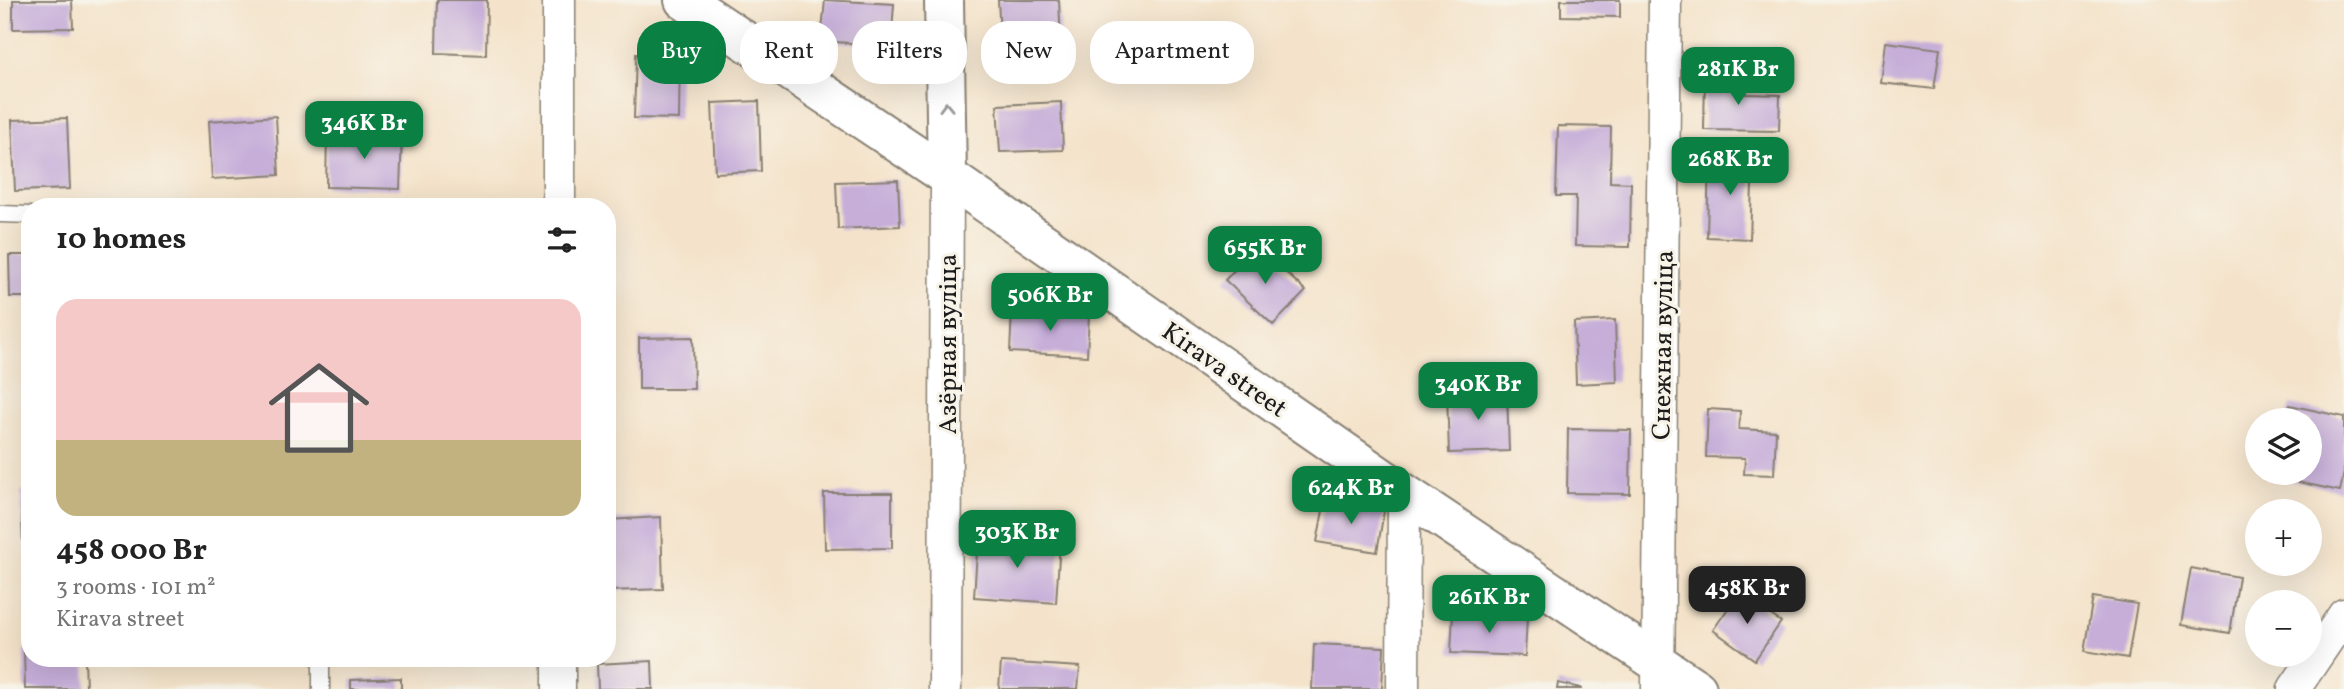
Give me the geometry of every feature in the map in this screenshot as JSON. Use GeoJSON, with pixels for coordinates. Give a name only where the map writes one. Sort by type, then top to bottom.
{"type":"FeatureCollection","features":[{"type":"Feature","properties":{"kind":"main road","name":"Kirava street"},"geometry":{"type":"LineString","coordinates":[[684,0],[947,176],[1404,494],[1659,676],[1697,689]]}},
{"type":"Feature","properties":{"kind":"main road","name":"Азёрная вуліца"},"geometry":{"type":"LineString","coordinates":[[944,0],[947,176]]}},
{"type":"Feature","properties":{"kind":"street"},"geometry":{"type":"LineString","coordinates":[[559,0],[559,198]]}},
{"type":"Feature","properties":{"kind":"street","name":"Снежная вуліца"},"geometry":{"type":"LineString","coordinates":[[1659,676],[1665,0]]}},
{"type":"Feature","properties":{"kind":"street","name":"Азёрная вуліца"},"geometry":{"type":"LineString","coordinates":[[945,689],[947,176]]}},
{"type":"Feature","properties":{"kind":"street"},"geometry":{"type":"LineString","coordinates":[[1403,689],[1404,494]]}},
{"type":"Feature","properties":{"kind":"street"},"geometry":{"type":"LineString","coordinates":[[2294,689],[2344,615]]}},
{"type":"Feature","properties":{"kind":"street"},"geometry":{"type":"LineString","coordinates":[[559,667],[559,689]]}},
{"type":"Feature","properties":{"kind":"lane"},"geometry":{"type":"LineString","coordinates":[[0,214],[21,215]]}},
{"type":"Feature","properties":{"kind":"lane"},"geometry":{"type":"LineString","coordinates":[[321,667],[321,689]]}},
{"type":"Feature","properties":{"kind":"building"},"geometry":{"type":"Polygon","coordinates":[[[13,0],[72,0],[73,28],[13,29],[13,0]]]}},
{"type":"Feature","properties":{"kind":"building"},"geometry":{"type":"Polygon","coordinates":[[[437,0],[487,0],[486,55],[436,53],[437,0]]]}},
{"type":"Feature","properties":{"kind":"building"},"geometry":{"type":"Polygon","coordinates":[[[825,0],[894,4],[893,21],[852,21],[852,43],[838,42],[838,21],[823,21],[825,0]]]}},
{"type":"Feature","properties":{"kind":"building"},"geometry":{"type":"Polygon","coordinates":[[[998,0],[1059,0],[1060,21],[999,21],[998,0]]]}},
{"type":"Feature","properties":{"kind":"building"},"geometry":{"type":"Polygon","coordinates":[[[1561,0],[1620,0],[1620,17],[1561,16],[1561,0]]]}},
{"type":"Feature","properties":{"kind":"building"},"geometry":{"type":"Polygon","coordinates":[[[1886,42],[1940,49],[1934,89],[1881,83],[1886,42]]]}},
{"type":"Feature","properties":{"kind":"building"},"geometry":{"type":"Polygon","coordinates":[[[637,54],[637,84],[680,84],[679,119],[634,118],[637,54]]]}},
{"type":"Feature","properties":{"kind":"building"},"geometry":{"type":"Polygon","coordinates":[[[1705,76],[1747,77],[1746,94],[1780,95],[1779,131],[1704,130],[1705,76]]]}},
{"type":"Feature","properties":{"kind":"building"},"geometry":{"type":"Polygon","coordinates":[[[759,101],[761,171],[715,173],[712,103],[759,101]]]}},
{"type":"Feature","properties":{"kind":"building"},"geometry":{"type":"Polygon","coordinates":[[[1061,102],[1063,150],[1000,152],[997,105],[1061,102]]]}},
{"type":"Feature","properties":{"kind":"building"},"geometry":{"type":"Polygon","coordinates":[[[276,116],[279,175],[212,179],[209,121],[276,116]]]}},
{"type":"Feature","properties":{"kind":"building"},"geometry":{"type":"Polygon","coordinates":[[[67,118],[70,189],[15,191],[12,120],[67,118]]]}},
{"type":"Feature","properties":{"kind":"building"},"geometry":{"type":"Polygon","coordinates":[[[1558,126],[1611,127],[1610,182],[1631,183],[1630,247],[1575,246],[1576,196],[1556,196],[1558,126]]]}},
{"type":"Feature","properties":{"kind":"building"},"geometry":{"type":"Polygon","coordinates":[[[327,133],[402,135],[400,189],[326,187],[327,133]]]}},
{"type":"Feature","properties":{"kind":"building"},"geometry":{"type":"Polygon","coordinates":[[[1709,155],[1753,157],[1750,239],[1707,237],[1709,155]]]}},
{"type":"Feature","properties":{"kind":"building"},"geometry":{"type":"Polygon","coordinates":[[[898,180],[900,226],[838,229],[836,182],[898,180]]]}},
{"type":"Feature","properties":{"kind":"building"},"geometry":{"type":"Polygon","coordinates":[[[1257,246],[1306,291],[1273,325],[1225,280],[1257,246]]]}},
{"type":"Feature","properties":{"kind":"building"},"geometry":{"type":"Polygon","coordinates":[[[9,255],[21,255],[21,297],[10,297],[9,255]]]}},
{"type":"Feature","properties":{"kind":"building"},"geometry":{"type":"Polygon","coordinates":[[[1012,310],[1089,314],[1087,356],[1010,352],[1012,310]]]}},
{"type":"Feature","properties":{"kind":"building"},"geometry":{"type":"Polygon","coordinates":[[[1615,320],[1617,382],[1576,384],[1574,322],[1615,320]]]}},
{"type":"Feature","properties":{"kind":"building"},"geometry":{"type":"Polygon","coordinates":[[[693,337],[694,389],[639,389],[639,338],[693,337]]]}},
{"type":"Feature","properties":{"kind":"building"},"geometry":{"type":"Polygon","coordinates":[[[1507,392],[1509,451],[1449,453],[1447,394],[1507,392]]]}},
{"type":"Feature","properties":{"kind":"building"},"geometry":{"type":"Polygon","coordinates":[[[1708,409],[1740,411],[1739,429],[1776,431],[1774,475],[1744,474],[1745,458],[1706,457],[1708,409]]]}},
{"type":"Feature","properties":{"kind":"building"},"geometry":{"type":"Polygon","coordinates":[[[2322,412],[2344,417],[2344,473],[2340,491],[2312,485],[2322,485],[2322,412]]]}},
{"type":"Feature","properties":{"kind":"building"},"geometry":{"type":"Polygon","coordinates":[[[1568,429],[1631,430],[1630,494],[1567,493],[1568,429]]]}},
{"type":"Feature","properties":{"kind":"building"},"geometry":{"type":"Polygon","coordinates":[[[824,493],[892,493],[892,548],[825,549],[824,493]]]}},
{"type":"Feature","properties":{"kind":"building"},"geometry":{"type":"Polygon","coordinates":[[[1325,500],[1384,511],[1377,552],[1317,542],[1325,500]]]}},
{"type":"Feature","properties":{"kind":"building"},"geometry":{"type":"Polygon","coordinates":[[[661,517],[663,589],[616,591],[616,520],[661,517]]]}},
{"type":"Feature","properties":{"kind":"building"},"geometry":{"type":"Polygon","coordinates":[[[978,537],[1060,542],[1056,603],[974,597],[978,537]]]}},
{"type":"Feature","properties":{"kind":"building"},"geometry":{"type":"Polygon","coordinates":[[[2191,568],[2239,577],[2230,633],[2181,625],[2191,568]]]}},
{"type":"Feature","properties":{"kind":"building"},"geometry":{"type":"Polygon","coordinates":[[[1739,593],[1781,622],[1755,660],[1713,630],[1739,593]]]}},
{"type":"Feature","properties":{"kind":"building"},"geometry":{"type":"Polygon","coordinates":[[[2093,597],[2137,604],[2128,658],[2084,651],[2093,597]]]}},
{"type":"Feature","properties":{"kind":"building"},"geometry":{"type":"Polygon","coordinates":[[[1453,613],[1527,617],[1525,656],[1451,653],[1453,613]]]}},
{"type":"Feature","properties":{"kind":"building"},"geometry":{"type":"Polygon","coordinates":[[[1314,644],[1384,647],[1382,689],[1312,689],[1314,644]]]}},
{"type":"Feature","properties":{"kind":"building"},"geometry":{"type":"Polygon","coordinates":[[[652,661],[653,689],[598,689],[597,667],[616,667],[616,663],[652,661]]]}},
{"type":"Feature","properties":{"kind":"building"},"geometry":{"type":"Polygon","coordinates":[[[1001,662],[1080,667],[1078,689],[999,689],[1001,662]]]}},
{"type":"Feature","properties":{"kind":"building"},"geometry":{"type":"Polygon","coordinates":[[[24,667],[85,667],[86,689],[25,689],[24,667]]]}},
{"type":"Feature","properties":{"kind":"building"},"geometry":{"type":"Polygon","coordinates":[[[401,678],[401,689],[351,689],[351,680],[401,678]]]}},
{"type":"Feature","properties":{"kind":"building"},"geometry":{"type":"Polygon","coordinates":[[[1558,683],[1581,688],[1581,689],[1557,689],[1558,683]]]}}]}
